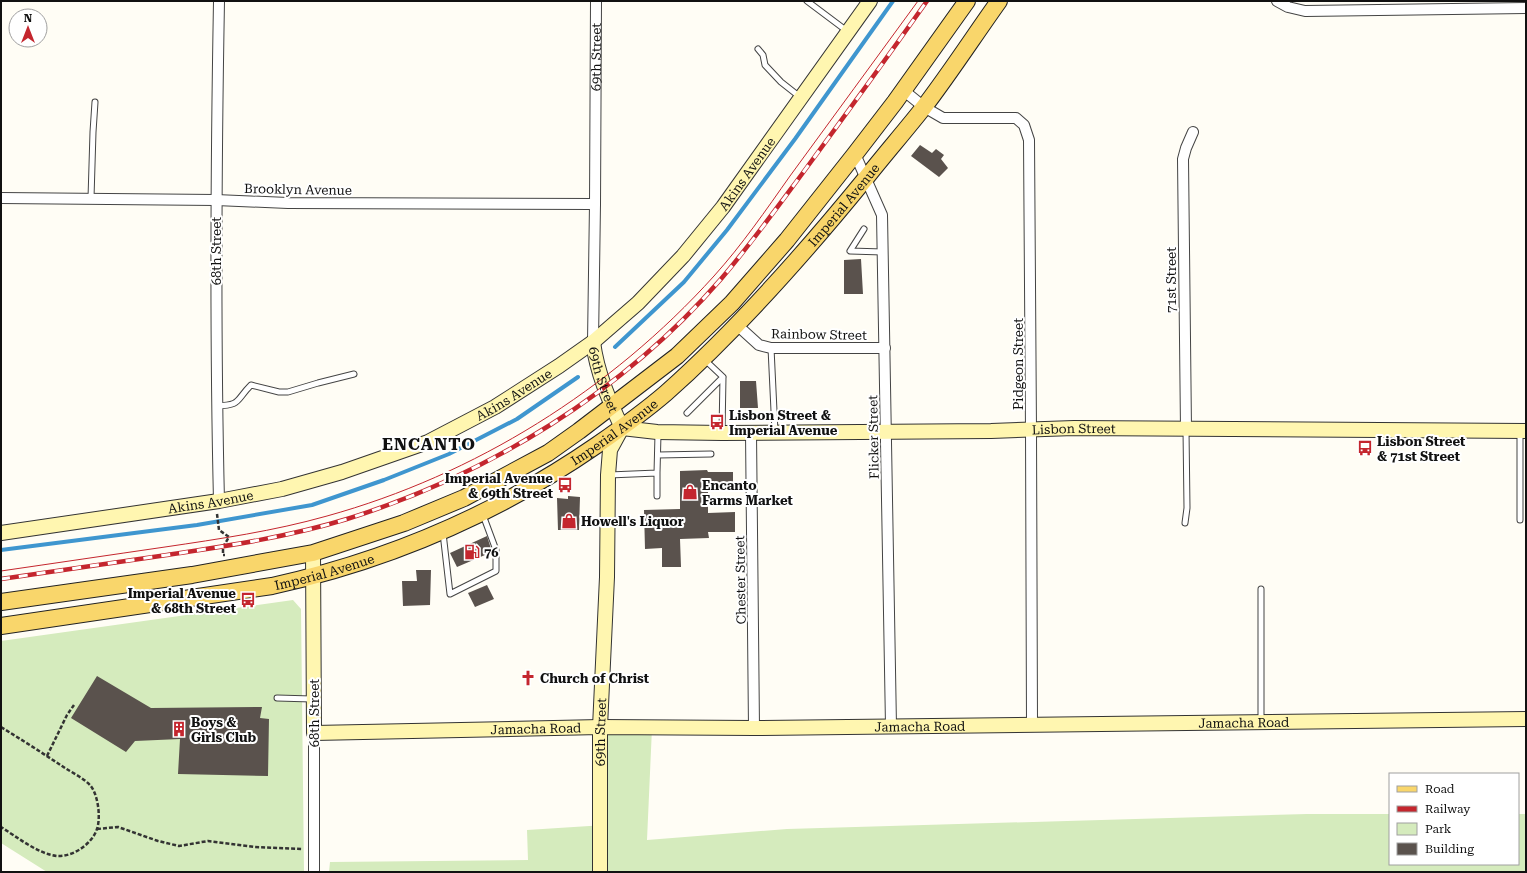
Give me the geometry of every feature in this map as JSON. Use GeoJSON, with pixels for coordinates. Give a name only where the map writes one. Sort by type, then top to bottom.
{"type":"FeatureCollection","features":[{"type":"Feature","properties":{"kind":"main road","name":"Imperial Avenue"},"geometry":{"type":"LineString","coordinates":[[1,602],[192,576],[313,553],[404,523],[464,498],[548,453],[612,407],[677,356],[732,303],[787,240],[855,154],[967,1]]}},
{"type":"Feature","properties":{"kind":"main road","name":"Imperial Avenue"},"geometry":{"type":"LineString","coordinates":[[1,626],[272,586],[313,577],[358,564],[443,532],[505,502],[562,469],[622,428],[664,394],[738,325],[833,219],[924,106],[999,1]]}},
{"type":"Feature","properties":{"kind":"street","name":"68th Street"},"geometry":{"type":"LineString","coordinates":[[219,1],[216,200],[216,406],[219,501]]}},
{"type":"Feature","properties":{"kind":"street","name":"69th Street"},"geometry":{"type":"LineString","coordinates":[[596,1],[596,204],[593,342],[595,359],[599,373],[622,428],[610,450],[608,475],[607,577],[600,727],[600,872]]}},
{"type":"Feature","properties":{"kind":"street","name":"Akins Avenue"},"geometry":{"type":"LineString","coordinates":[[1,533],[219,501],[282,489],[335,474],[428,442],[495,407],[559,366],[593,342],[638,303],[683,256],[723,207],[870,1]]}},
{"type":"Feature","properties":{"kind":"street"},"geometry":{"type":"LineString","coordinates":[[1277,1],[1288,7],[1305,10],[1488,5],[1526,8]]}},
{"type":"Feature","properties":{"kind":"street"},"geometry":{"type":"LineString","coordinates":[[903,90],[924,106]]}},
{"type":"Feature","properties":{"kind":"street","name":"Pidgeon Street"},"geometry":{"type":"LineString","coordinates":[[924,106],[943,118],[1016,118],[1024,125],[1029,140],[1032,430],[1032,724]]}},
{"type":"Feature","properties":{"kind":"street","name":"71st Street"},"geometry":{"type":"LineString","coordinates":[[1186,429],[1183,159],[1193,132]]}},
{"type":"Feature","properties":{"kind":"street","name":"Flicker Street"},"geometry":{"type":"LineString","coordinates":[[855,154],[882,215],[891,726]]}},
{"type":"Feature","properties":{"kind":"street","name":"Brooklyn Avenue"},"geometry":{"type":"LineString","coordinates":[[1,198],[216,200],[288,203],[596,204]]}},
{"type":"Feature","properties":{"kind":"street","name":"Rainbow Street"},"geometry":{"type":"LineString","coordinates":[[738,325],[759,345],[771,348],[885,348]]}},
{"type":"Feature","properties":{"kind":"street","name":"Lisbon Street"},"geometry":{"type":"LineString","coordinates":[[622,428],[658,432],[722,433],[1032,430],[1074,428],[1523,431]]}},
{"type":"Feature","properties":{"kind":"street","name":"Chester Street"},"geometry":{"type":"LineString","coordinates":[[751,433],[754,728]]}},
{"type":"Feature","properties":{"kind":"street","name":"68th Street"},"geometry":{"type":"LineString","coordinates":[[313,553],[314,872]]}},
{"type":"Feature","properties":{"kind":"street","name":"Jamacha Road"},"geometry":{"type":"LineString","coordinates":[[314,733],[600,727],[754,728],[1526,719]]}},
{"type":"Feature","properties":{"kind":"lane"},"geometry":{"type":"LineString","coordinates":[[807,1],[848,32]]}},
{"type":"Feature","properties":{"kind":"lane"},"geometry":{"type":"LineString","coordinates":[[758,49],[763,56],[765,65],[784,85],[801,98]]}},
{"type":"Feature","properties":{"kind":"lane"},"geometry":{"type":"LineString","coordinates":[[91,198],[95,102]]}},
{"type":"Feature","properties":{"kind":"lane"},"geometry":{"type":"LineString","coordinates":[[864,229],[850,251],[883,252]]}},
{"type":"Feature","properties":{"kind":"lane"},"geometry":{"type":"LineString","coordinates":[[771,348],[775,433]]}},
{"type":"Feature","properties":{"kind":"lane"},"geometry":{"type":"LineString","coordinates":[[703,358],[723,377],[722,433]]}},
{"type":"Feature","properties":{"kind":"lane"},"geometry":{"type":"LineString","coordinates":[[216,406],[235,404],[251,385],[279,392],[288,392],[354,374]]}},
{"type":"Feature","properties":{"kind":"lane"},"geometry":{"type":"LineString","coordinates":[[687,413],[723,377]]}},
{"type":"Feature","properties":{"kind":"lane"},"geometry":{"type":"LineString","coordinates":[[1185,523],[1187,508],[1186,429]]}},
{"type":"Feature","properties":{"kind":"lane"},"geometry":{"type":"LineString","coordinates":[[1520,520],[1523,431]]}},
{"type":"Feature","properties":{"kind":"lane"},"geometry":{"type":"LineString","coordinates":[[657,496],[658,432]]}},
{"type":"Feature","properties":{"kind":"lane"},"geometry":{"type":"LineString","coordinates":[[658,455],[711,454]]}},
{"type":"Feature","properties":{"kind":"lane"},"geometry":{"type":"LineString","coordinates":[[608,475],[657,473]]}},
{"type":"Feature","properties":{"kind":"lane"},"geometry":{"type":"LineString","coordinates":[[443,532],[450,594],[496,572],[496,550],[482,514]]}},
{"type":"Feature","properties":{"kind":"lane"},"geometry":{"type":"LineString","coordinates":[[1261,589],[1261,722]]}},
{"type":"Feature","properties":{"kind":"lane"},"geometry":{"type":"LineString","coordinates":[[277,698],[314,699]]}},
{"type":"Feature","properties":{"kind":"path"},"geometry":{"type":"LineString","coordinates":[[217,519],[219,530],[229,537],[223,547],[223,555],[230,554]]}},
{"type":"Feature","properties":{"kind":"path"},"geometry":{"type":"LineString","coordinates":[[47,756],[67,715],[74,705]]}},
{"type":"Feature","properties":{"kind":"path"},"geometry":{"type":"LineString","coordinates":[[1,727],[47,756],[90,786],[96,796],[99,809],[97,828],[87,844],[72,854],[59,856],[45,854],[1,827]]}},
{"type":"Feature","properties":{"kind":"path"},"geometry":{"type":"LineString","coordinates":[[97,828],[118,827],[158,841],[179,846],[208,841],[255,847],[314,850]]}},
{"type":"Feature","properties":{"kind":"green space"},"geometry":{"type":"Polygon","coordinates":[[[293,600],[301,609],[304,872],[47,872],[1,843],[1,641],[293,600]]]}},
{"type":"Feature","properties":{"kind":"green space"},"geometry":{"type":"Polygon","coordinates":[[[600,727],[652,728],[647,840],[787,829],[1307,814],[1389,814],[1389,865],[1519,865],[1519,814],[1526,814],[1526,872],[329,872],[330,862],[528,860],[527,830],[605,825],[600,727]]]}},
{"type":"Feature","properties":{"kind":"building"},"geometry":{"type":"Polygon","coordinates":[[[920,145],[932,153],[936,149],[944,155],[941,159],[948,168],[939,177],[911,156],[920,145]]]}},
{"type":"Feature","properties":{"kind":"building"},"geometry":{"type":"Polygon","coordinates":[[[861,259],[863,294],[844,294],[844,260],[861,259]]]}},
{"type":"Feature","properties":{"kind":"building"},"geometry":{"type":"Polygon","coordinates":[[[740,381],[756,381],[758,408],[740,408],[740,381]]]}},
{"type":"Feature","properties":{"kind":"building"},"geometry":{"type":"Polygon","coordinates":[[[707,470],[708,472],[733,472],[733,486],[708,486],[708,513],[735,512],[735,532],[708,532],[709,538],[680,539],[681,567],[662,567],[662,548],[645,549],[644,510],[680,509],[680,471],[707,470]]]}},
{"type":"Feature","properties":{"kind":"building","name":"Howell's Liquor"},"geometry":{"type":"Polygon","coordinates":[[[568,496],[580,497],[579,530],[558,530],[557,498],[568,499],[568,496]]]}},
{"type":"Feature","properties":{"kind":"building"},"geometry":{"type":"Polygon","coordinates":[[[487,536],[492,552],[457,567],[450,553],[487,536]]]}},
{"type":"Feature","properties":{"kind":"building"},"geometry":{"type":"Polygon","coordinates":[[[416,570],[431,570],[430,605],[403,606],[402,581],[417,581],[416,570]]]}},
{"type":"Feature","properties":{"kind":"building"},"geometry":{"type":"Polygon","coordinates":[[[487,585],[494,599],[475,607],[468,593],[487,585]]]}},
{"type":"Feature","properties":{"kind":"building","name":"Boys & Girls Club"},"geometry":{"type":"Polygon","coordinates":[[[97,676],[151,708],[262,707],[260,718],[269,719],[268,776],[178,774],[180,739],[135,741],[126,752],[71,718],[97,676]]]}},
{"type":"Feature","properties":{"kind":"waterway"},"geometry":{"type":"LineString","coordinates":[[615,347],[684,282],[727,230],[795,139],[893,1]]}},
{"type":"Feature","properties":{"kind":"waterway"},"geometry":{"type":"LineString","coordinates":[[1,550],[197,525],[312,505],[384,480],[449,454],[517,419],[578,377]]}},
{"type":"Feature","properties":{"kind":"tram line"},"geometry":{"type":"LineString","coordinates":[[1,571],[226,538],[287,526],[327,516],[382,499],[435,477],[487,452],[537,423],[585,391],[631,356],[674,317],[714,276],[754,227],[918,1]]}},
{"type":"Feature","properties":{"kind":"railway"},"geometry":{"type":"LineString","coordinates":[[1,579],[235,544],[280,536],[347,519],[400,500],[452,478],[502,453],[551,424],[597,393],[641,358],[683,320],[721,279],[753,240],[927,1]]}},
{"type":"Feature","properties":{"kind":"place","name":"Lisbon Street & Imperial Avenue"},"geometry":{"type":"Point","coordinates":[717,422]}},
{"type":"Feature","properties":{"kind":"place","name":"Lisbon Street & 71st Street"},"geometry":{"type":"Point","coordinates":[1365,448]}},
{"type":"Feature","properties":{"kind":"place","name":"Imperial Avenue & 69th Street"},"geometry":{"type":"Point","coordinates":[565,485]}},
{"type":"Feature","properties":{"kind":"place","name":"Encanto Farms Market"},"geometry":{"type":"Point","coordinates":[690,492]}},
{"type":"Feature","properties":{"kind":"place","name":"Howell's Liquor"},"geometry":{"type":"Point","coordinates":[569,521]}},
{"type":"Feature","properties":{"kind":"place","name":"76"},"geometry":{"type":"Point","coordinates":[472,552]}},
{"type":"Feature","properties":{"kind":"place","name":"Imperial Avenue & 68th Street"},"geometry":{"type":"Point","coordinates":[248,600]}},
{"type":"Feature","properties":{"kind":"place","name":"Church of Christ"},"geometry":{"type":"Point","coordinates":[528,678]}},
{"type":"Feature","properties":{"kind":"place","name":"Boys & Girls Club"},"geometry":{"type":"Point","coordinates":[179,729]}},
{"type":"Feature","properties":{"kind":"district","name":"ENCANTO"},"geometry":{"type":"Point","coordinates":[429,444]}}]}
